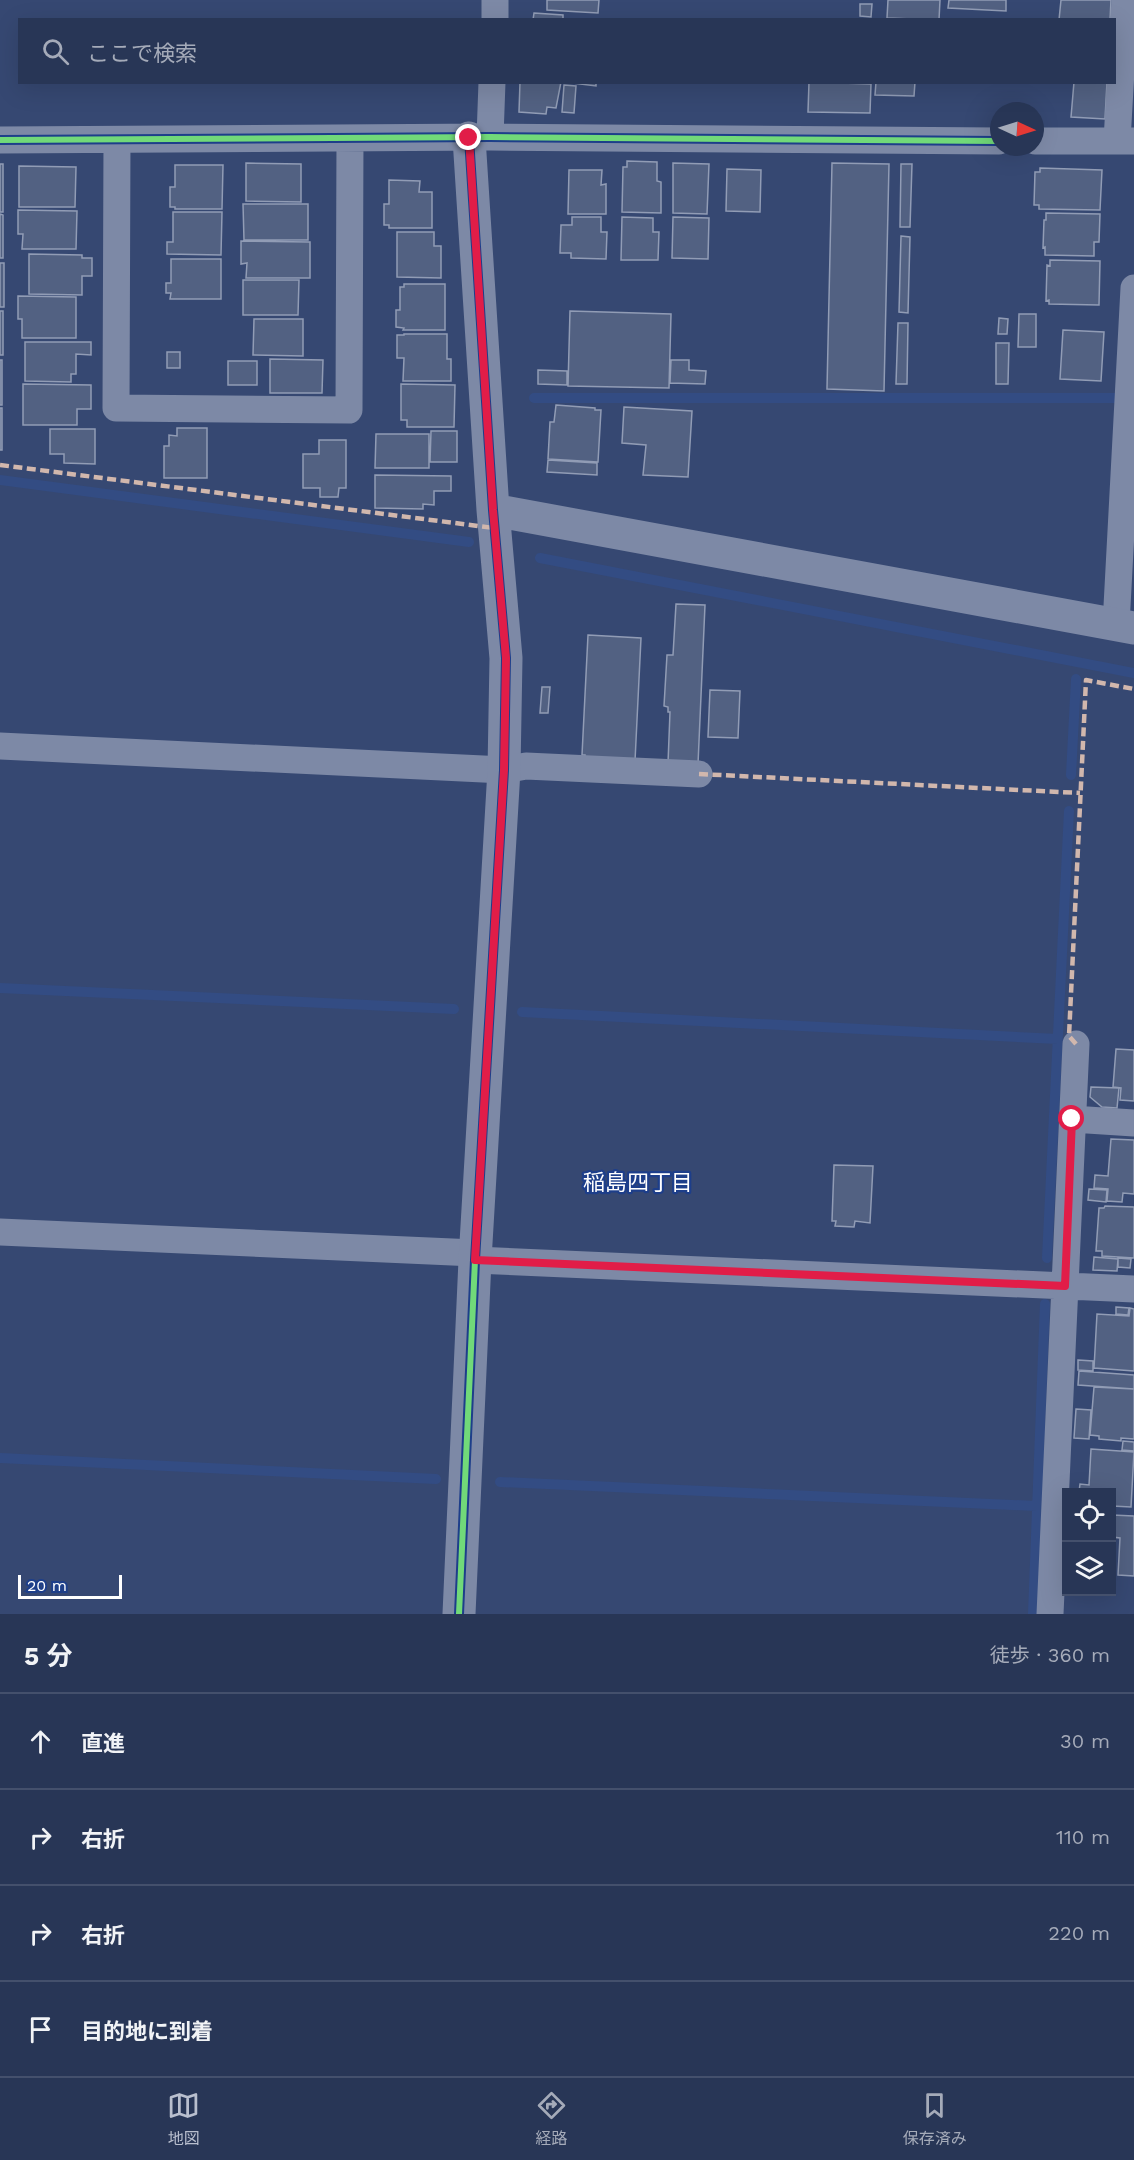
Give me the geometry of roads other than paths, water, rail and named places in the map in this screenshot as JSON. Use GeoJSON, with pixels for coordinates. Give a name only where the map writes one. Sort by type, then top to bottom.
{"type":"FeatureCollection","features":[{"type":"Feature","properties":{"kind":"street"},"geometry":{"type":"LineString","coordinates":[[495,0],[495,18]]}},
{"type":"Feature","properties":{"kind":"street"},"geometry":{"type":"LineString","coordinates":[[1044,141],[1125,141],[1125,0]]}},
{"type":"Feature","properties":{"kind":"street"},"geometry":{"type":"LineString","coordinates":[[459,1614],[475,1257],[504,770],[506,658],[493,510],[479,137],[492,84]]}},
{"type":"Feature","properties":{"kind":"street"},"geometry":{"type":"LineString","coordinates":[[0,140],[479,137],[990,141]]}},
{"type":"Feature","properties":{"kind":"street"},"geometry":{"type":"LineString","coordinates":[[117,140],[116,408],[349,410],[350,138]]}},
{"type":"Feature","properties":{"kind":"street"},"geometry":{"type":"LineString","coordinates":[[493,510],[1125,626],[1134,288]]}},
{"type":"Feature","properties":{"kind":"street"},"geometry":{"type":"LineString","coordinates":[[0,746],[504,770],[526,766],[699,774]]}},
{"type":"Feature","properties":{"kind":"street"},"geometry":{"type":"LineString","coordinates":[[1050,1614],[1076,1044]]}},
{"type":"Feature","properties":{"kind":"street"},"geometry":{"type":"LineString","coordinates":[[1072,1119],[1134,1123]]}},
{"type":"Feature","properties":{"kind":"street"},"geometry":{"type":"LineString","coordinates":[[0,1232],[1134,1289]]}},
{"type":"Feature","properties":{"kind":"waterway"},"geometry":{"type":"LineString","coordinates":[[534,398],[1119,398]]}},
{"type":"Feature","properties":{"kind":"waterway"},"geometry":{"type":"LineString","coordinates":[[0,480],[469,542]]}},
{"type":"Feature","properties":{"kind":"waterway"},"geometry":{"type":"LineString","coordinates":[[540,558],[1134,673]]}},
{"type":"Feature","properties":{"kind":"waterway"},"geometry":{"type":"LineString","coordinates":[[1071,775],[1076,679]]}},
{"type":"Feature","properties":{"kind":"waterway"},"geometry":{"type":"LineString","coordinates":[[1047,1258],[1069,811]]}},
{"type":"Feature","properties":{"kind":"waterway"},"geometry":{"type":"LineString","coordinates":[[0,988],[454,1009]]}},
{"type":"Feature","properties":{"kind":"waterway"},"geometry":{"type":"LineString","coordinates":[[522,1012],[1058,1039]]}},
{"type":"Feature","properties":{"kind":"waterway"},"geometry":{"type":"LineString","coordinates":[[1033,1614],[1045,1304]]}},
{"type":"Feature","properties":{"kind":"waterway"},"geometry":{"type":"LineString","coordinates":[[0,1458],[436,1479]]}},
{"type":"Feature","properties":{"kind":"waterway"},"geometry":{"type":"LineString","coordinates":[[500,1482],[1037,1506]]}},
{"type":"Feature","properties":{"kind":"district","name":"稲島四丁目"},"geometry":{"type":"Point","coordinates":[638,1182]}}]}
